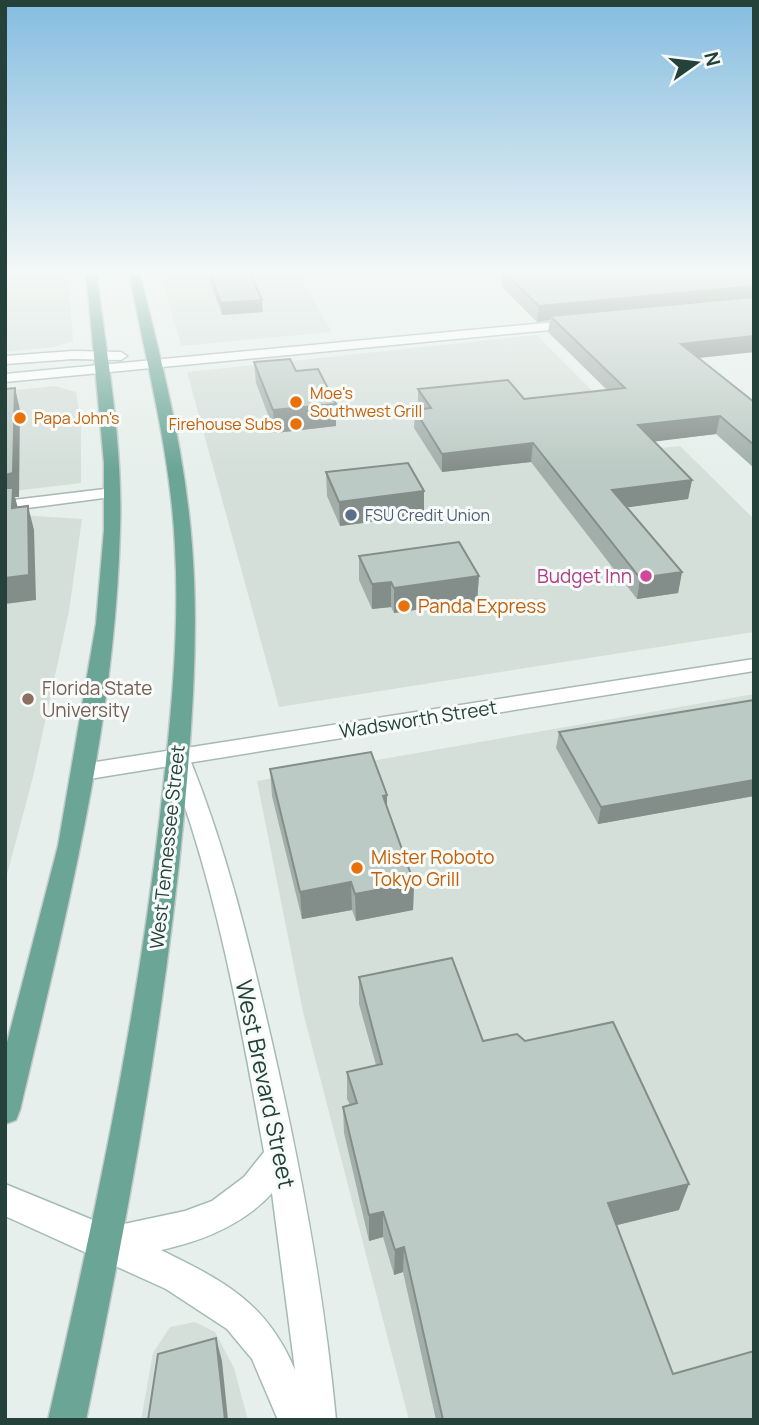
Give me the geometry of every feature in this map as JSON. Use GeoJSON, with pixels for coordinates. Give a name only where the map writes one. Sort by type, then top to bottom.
{"type":"FeatureCollection","features":[{"type":"Feature","properties":{"kind":"main road"},"geometry":{"type":"LineString","coordinates":[[5,1110],[67,859],[105,624],[113,493],[98,338]]}},
{"type":"Feature","properties":{"kind":"main road","name":"West Tennessee Street"},"geometry":{"type":"LineString","coordinates":[[67,1420],[106,1245],[155,960],[178,757],[184,549],[170,433],[148,338]]}},
{"type":"Feature","properties":{"kind":"street"},"geometry":{"type":"LineString","coordinates":[[5,360],[154,363],[429,338]]}},
{"type":"Feature","properties":{"kind":"street"},"geometry":{"type":"LineString","coordinates":[[5,378],[101,361]]}},
{"type":"Feature","properties":{"kind":"street"},"geometry":{"type":"LineString","coordinates":[[5,506],[113,493]]}},
{"type":"Feature","properties":{"kind":"street","name":"Wadsworth Street"},"geometry":{"type":"LineString","coordinates":[[82,772],[754,665]]}},
{"type":"Feature","properties":{"kind":"street","name":"West Brevard Street"},"geometry":{"type":"LineString","coordinates":[[178,757],[218,863],[282,1154],[298,1240],[317,1420]]}},
{"type":"Feature","properties":{"kind":"street"},"geometry":{"type":"LineString","coordinates":[[106,1245],[172,1231],[221,1214],[254,1189],[282,1154]]}},
{"type":"Feature","properties":{"kind":"street"},"geometry":{"type":"LineString","coordinates":[[5,1200],[180,1277],[222,1301],[258,1336],[297,1420]]}},
{"type":"Feature","properties":{"kind":"shaded area"},"geometry":{"type":"Polygon","coordinates":[[[5,338],[73,338],[73,341],[54,347],[5,352],[5,338]]]}},
{"type":"Feature","properties":{"kind":"shaded area"},"geometry":{"type":"Polygon","coordinates":[[[179,338],[273,338],[181,346],[179,338]]]}},
{"type":"Feature","properties":{"kind":"shaded area"},"geometry":{"type":"Polygon","coordinates":[[[513,338],[539,338],[650,449],[680,446],[754,519],[754,632],[279,707],[187,372],[513,338]]]}},
{"type":"Feature","properties":{"kind":"shaded area"},"geometry":{"type":"Polygon","coordinates":[[[55,386],[76,392],[81,425],[81,483],[5,492],[5,391],[55,386]]]}},
{"type":"Feature","properties":{"kind":"shaded area"},"geometry":{"type":"Polygon","coordinates":[[[20,515],[82,519],[69,611],[33,777],[5,882],[5,517],[20,515]]]}},
{"type":"Feature","properties":{"kind":"shaded area"},"geometry":{"type":"Polygon","coordinates":[[[754,694],[754,1360],[545,1420],[409,1420],[303,1012],[257,781],[754,694]]]}},
{"type":"Feature","properties":{"kind":"shaded area"},"geometry":{"type":"Polygon","coordinates":[[[195,1322],[215,1332],[234,1368],[248,1420],[141,1420],[153,1353],[170,1327],[195,1322]]]}},
{"type":"Feature","properties":{"kind":"building"},"geometry":{"type":"Polygon","coordinates":[[[572,338],[740,338],[681,344],[754,402],[754,445],[720,416],[638,425],[692,480],[612,490],[682,572],[640,578],[533,443],[442,454],[415,410],[431,408],[418,389],[508,380],[524,399],[625,388],[572,338]]]}},
{"type":"Feature","properties":{"kind":"building"},"geometry":{"type":"Polygon","coordinates":[[[290,359],[296,371],[318,369],[336,404],[273,410],[254,362],[290,359]]]}},
{"type":"Feature","properties":{"kind":"building"},"geometry":{"type":"Polygon","coordinates":[[[15,388],[13,473],[5,475],[5,389],[15,388]]]}},
{"type":"Feature","properties":{"kind":"building"},"geometry":{"type":"Polygon","coordinates":[[[408,463],[424,491],[339,502],[326,472],[408,463]]]}},
{"type":"Feature","properties":{"kind":"building"},"geometry":{"type":"Polygon","coordinates":[[[5,488],[13,488],[12,508],[28,506],[29,575],[5,578],[5,488]]]}},
{"type":"Feature","properties":{"kind":"building"},"geometry":{"type":"Polygon","coordinates":[[[459,542],[479,576],[394,588],[391,582],[372,584],[359,556],[459,542]]]}},
{"type":"Feature","properties":{"kind":"building"},"geometry":{"type":"Polygon","coordinates":[[[754,700],[754,780],[601,807],[559,732],[754,700]]]}},
{"type":"Feature","properties":{"kind":"building"},"geometry":{"type":"Polygon","coordinates":[[[371,752],[387,795],[383,796],[414,883],[355,894],[351,882],[300,892],[270,769],[371,752]]]}},
{"type":"Feature","properties":{"kind":"building"},"geometry":{"type":"Polygon","coordinates":[[[452,958],[483,1041],[517,1034],[525,1041],[613,1022],[689,1184],[608,1203],[673,1374],[754,1351],[754,1420],[443,1420],[404,1247],[395,1250],[383,1212],[369,1215],[343,1107],[357,1103],[347,1072],[382,1064],[359,977],[452,958]]]}},
{"type":"Feature","properties":{"kind":"building"},"geometry":{"type":"Polygon","coordinates":[[[216,1338],[225,1420],[148,1420],[158,1354],[216,1338]]]}},
{"type":"Feature","properties":{"kind":"place","name":"Moe's Southwest Grill"},"geometry":{"type":"Point","coordinates":[296,402]}},
{"type":"Feature","properties":{"kind":"place","name":"Papa John's"},"geometry":{"type":"Point","coordinates":[20,418]}},
{"type":"Feature","properties":{"kind":"place","name":"Firehouse Subs"},"geometry":{"type":"Point","coordinates":[296,424]}},
{"type":"Feature","properties":{"kind":"place","name":"FSU Credit Union"},"geometry":{"type":"Point","coordinates":[351,515]}},
{"type":"Feature","properties":{"kind":"place","name":"Budget Inn"},"geometry":{"type":"Point","coordinates":[646,576]}},
{"type":"Feature","properties":{"kind":"place","name":"Panda Express"},"geometry":{"type":"Point","coordinates":[404,606]}},
{"type":"Feature","properties":{"kind":"place","name":"Florida State University"},"geometry":{"type":"Point","coordinates":[28,699]}},
{"type":"Feature","properties":{"kind":"place","name":"Mister Roboto Tokyo Grill"},"geometry":{"type":"Point","coordinates":[357,868]}}]}
